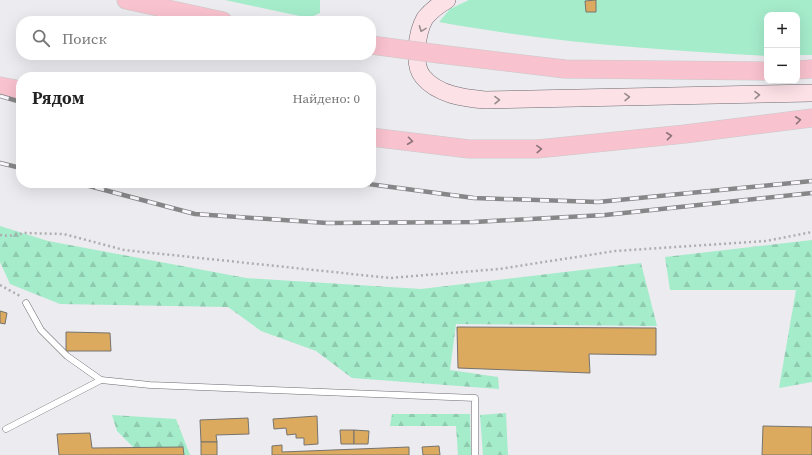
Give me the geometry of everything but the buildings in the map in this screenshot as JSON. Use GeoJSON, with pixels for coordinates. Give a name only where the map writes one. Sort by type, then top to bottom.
{"type":"FeatureCollection","features":[{"type":"Feature","properties":{"kind":"main road"},"geometry":{"type":"LineString","coordinates":[[126,0],[201,16]]}},
{"type":"Feature","properties":{"kind":"main road"},"geometry":{"type":"LineString","coordinates":[[376,46],[565,69],[764,71]]}},
{"type":"Feature","properties":{"kind":"main road"},"geometry":{"type":"LineString","coordinates":[[800,70],[812,69]]}},
{"type":"Feature","properties":{"kind":"main road"},"geometry":{"type":"LineString","coordinates":[[0,86],[16,89]]}},
{"type":"Feature","properties":{"kind":"main road"},"geometry":{"type":"LineString","coordinates":[[376,138],[469,149],[538,149],[685,134],[812,118]]}},
{"type":"Feature","properties":{"kind":"street"},"geometry":{"type":"LineString","coordinates":[[446,0],[426,18],[418,38],[417,59],[423,77],[438,89],[461,98],[493,100],[812,93]]}},
{"type":"Feature","properties":{"kind":"lane"},"geometry":{"type":"LineString","coordinates":[[26,303],[41,330],[67,356],[101,380],[150,385],[475,398],[475,455]]}},
{"type":"Feature","properties":{"kind":"lane"},"geometry":{"type":"LineString","coordinates":[[6,429],[101,380]]}},
{"type":"Feature","properties":{"kind":"path"},"geometry":{"type":"LineString","coordinates":[[0,235],[9,236],[24,233],[64,234],[124,250],[390,278],[499,269],[615,251],[766,241],[812,232]]}},
{"type":"Feature","properties":{"kind":"path"},"geometry":{"type":"LineString","coordinates":[[0,285],[18,294],[26,303]]}},
{"type":"Feature","properties":{"kind":"green space"},"geometry":{"type":"Polygon","coordinates":[[[225,0],[320,0],[320,13],[313,16],[300,16],[225,0]]]}},
{"type":"Feature","properties":{"kind":"green space"},"geometry":{"type":"Polygon","coordinates":[[[469,0],[812,0],[812,55],[800,55],[800,12],[764,12],[764,56],[685,51],[562,40],[439,22],[450,9],[469,0]]]}},
{"type":"Feature","properties":{"kind":"green space"},"geometry":{"type":"Polygon","coordinates":[[[0,226],[48,241],[246,278],[421,289],[641,263],[657,326],[456,324],[450,370],[498,377],[499,389],[352,378],[316,351],[261,331],[228,307],[60,304],[10,284],[0,262],[0,226]]]}},
{"type":"Feature","properties":{"kind":"green space"},"geometry":{"type":"Polygon","coordinates":[[[812,240],[812,382],[779,388],[796,290],[670,290],[665,257],[812,240]]]}},
{"type":"Feature","properties":{"kind":"green space"},"geometry":{"type":"Polygon","coordinates":[[[506,413],[508,455],[483,455],[480,415],[506,413]]]}},
{"type":"Feature","properties":{"kind":"green space"},"geometry":{"type":"Polygon","coordinates":[[[392,414],[470,414],[471,455],[458,455],[456,426],[390,426],[392,414]]]}},
{"type":"Feature","properties":{"kind":"green space"},"geometry":{"type":"Polygon","coordinates":[[[112,415],[176,419],[190,455],[141,455],[117,431],[112,415]]]}},
{"type":"Feature","properties":{"kind":"railway"},"geometry":{"type":"LineString","coordinates":[[0,96],[16,101]]}},
{"type":"Feature","properties":{"kind":"railway"},"geometry":{"type":"LineString","coordinates":[[0,163],[16,167]]}},
{"type":"Feature","properties":{"kind":"railway"},"geometry":{"type":"LineString","coordinates":[[376,185],[474,198],[598,202],[812,181]]}},
{"type":"Feature","properties":{"kind":"railway"},"geometry":{"type":"LineString","coordinates":[[97,188],[195,214],[327,223],[474,222],[605,215],[812,193]]}}]}
